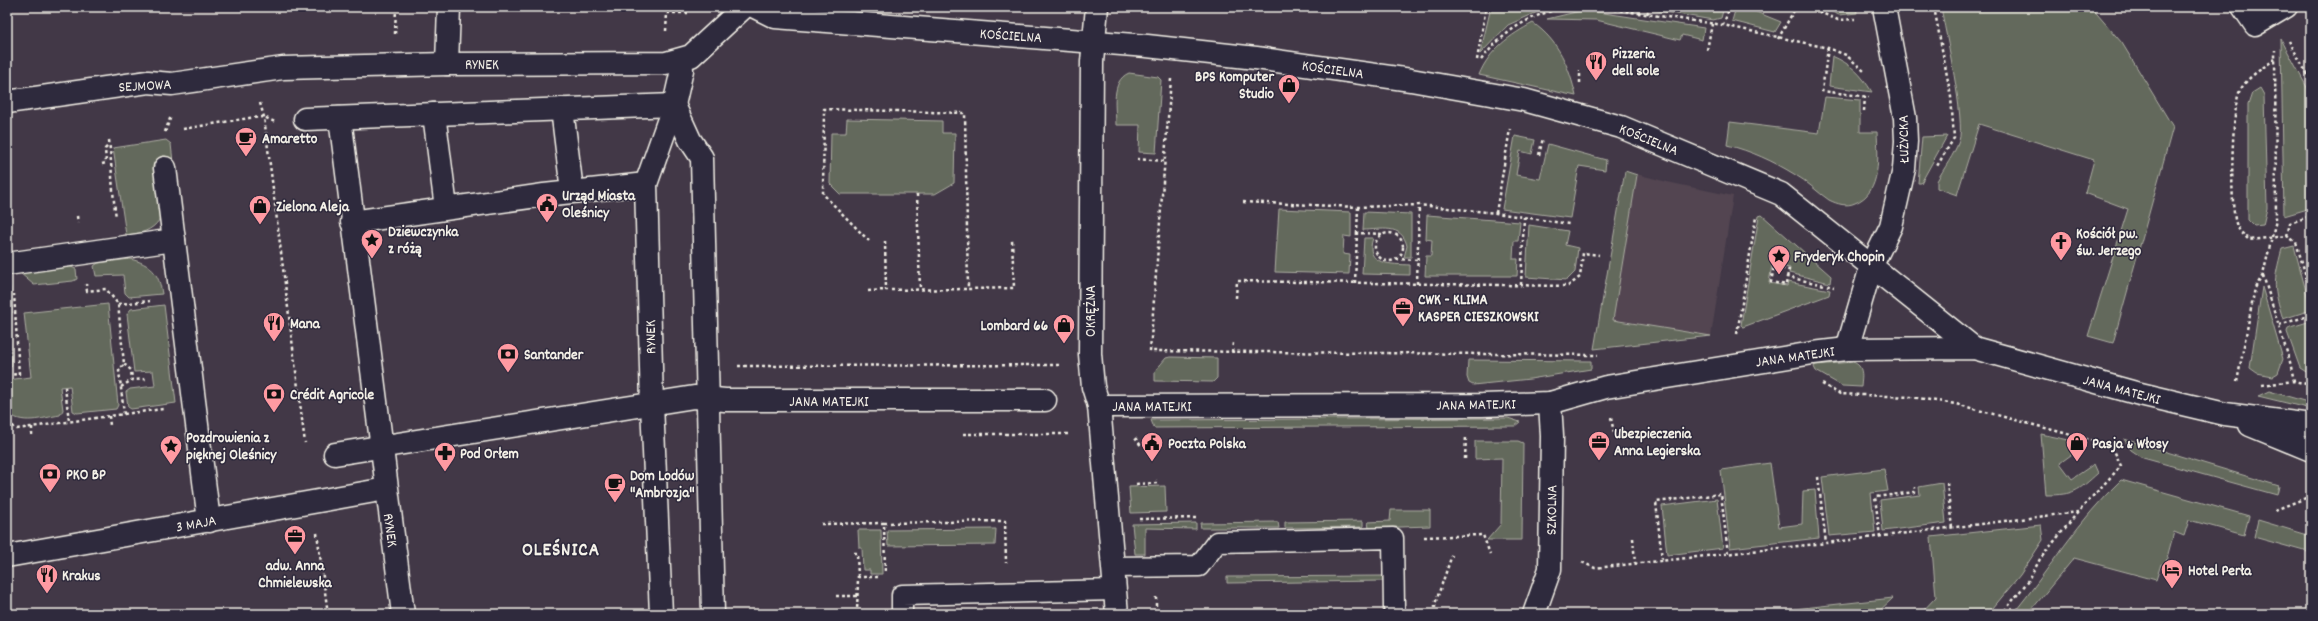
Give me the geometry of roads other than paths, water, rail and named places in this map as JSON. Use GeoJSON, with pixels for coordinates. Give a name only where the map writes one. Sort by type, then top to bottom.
{"type":"FeatureCollection","features":[{"type":"Feature","properties":{"kind":"street"},"geometry":{"type":"LineString","coordinates":[[447,64],[449,7]]}},
{"type":"Feature","properties":{"kind":"street","name":"RYNEK"},"geometry":{"type":"LineString","coordinates":[[282,68],[447,64],[666,63],[691,56],[744,7]]}},
{"type":"Feature","properties":{"kind":"street","name":"KOŚCIELNA"},"geometry":{"type":"LineString","coordinates":[[755,7],[775,17],[1093,42],[1256,58],[1411,80],[1524,100],[1621,127],[1781,194],[1871,267]]}},
{"type":"Feature","properties":{"kind":"street","name":"OKRĘŻNA"},"geometry":{"type":"LineString","coordinates":[[1097,7],[1093,42],[1090,354],[1093,387],[1099,406],[1117,614]]}},
{"type":"Feature","properties":{"kind":"street","name":"ŁUŻYCKA"},"geometry":{"type":"LineString","coordinates":[[1871,267],[1891,226],[1904,169],[1906,142],[1905,118],[1884,7]]}},
{"type":"Feature","properties":{"kind":"street","name":"RYNEK"},"geometry":{"type":"LineString","coordinates":[[661,614],[652,404],[646,184],[674,105],[682,70],[681,60]]}},
{"type":"Feature","properties":{"kind":"street","name":"SEJMOWA"},"geometry":{"type":"LineString","coordinates":[[7,102],[148,82],[172,84],[282,68]]}},
{"type":"Feature","properties":{"kind":"street"},"geometry":{"type":"LineString","coordinates":[[305,120],[674,105],[690,140],[702,158],[713,614]]}},
{"type":"Feature","properties":{"kind":"street"},"geometry":{"type":"LineString","coordinates":[[562,109],[572,191]]}},
{"type":"Feature","properties":{"kind":"street"},"geometry":{"type":"LineString","coordinates":[[434,114],[446,208]]}},
{"type":"Feature","properties":{"kind":"street","name":"RYNEK"},"geometry":{"type":"LineString","coordinates":[[340,118],[380,446],[403,614]]}},
{"type":"Feature","properties":{"kind":"street"},"geometry":{"type":"LineString","coordinates":[[166,168],[209,521]]}},
{"type":"Feature","properties":{"kind":"street"},"geometry":{"type":"LineString","coordinates":[[352,222],[572,191],[646,184]]}},
{"type":"Feature","properties":{"kind":"street"},"geometry":{"type":"LineString","coordinates":[[9,264],[174,240]]}},
{"type":"Feature","properties":{"kind":"street","name":"JANA MATEJKI"},"geometry":{"type":"LineString","coordinates":[[1847,349],[1871,267],[1974,348]]}},
{"type":"Feature","properties":{"kind":"street","name":"JANA MATEJKI"},"geometry":{"type":"LineString","coordinates":[[1099,406],[1482,405],[1550,403],[1606,387],[1730,365],[1847,349],[1974,348],[2136,393],[2225,414],[2311,424]]}},
{"type":"Feature","properties":{"kind":"street"},"geometry":{"type":"LineString","coordinates":[[335,454],[694,397],[708,398]]}},
{"type":"Feature","properties":{"kind":"street","name":"JANA MATEJKI"},"geometry":{"type":"LineString","coordinates":[[708,398],[725,400],[1045,400]]}},
{"type":"Feature","properties":{"kind":"street","name":"SZKOLNA"},"geometry":{"type":"LineString","coordinates":[[1534,614],[1550,569],[1552,436],[1550,403]]}},
{"type":"Feature","properties":{"kind":"street","name":"JANA MATEJKI"},"geometry":{"type":"LineString","coordinates":[[2225,414],[2311,450]]}},
{"type":"Feature","properties":{"kind":"street","name":"3 MAJA"},"geometry":{"type":"LineString","coordinates":[[7,556],[386,489]]}},
{"type":"Feature","properties":{"kind":"lane"},"geometry":{"type":"LineString","coordinates":[[2242,7],[2255,26],[2280,11]]}},
{"type":"Feature","properties":{"kind":"lane"},"geometry":{"type":"LineString","coordinates":[[1112,567],[1199,566],[1217,542],[1393,538],[1394,608]]}},
{"type":"Feature","properties":{"kind":"lane"},"geometry":{"type":"LineString","coordinates":[[902,614],[902,595],[1115,590]]}},
{"type":"Feature","properties":{"kind":"place","name":"Pizzeria dell sole"},"geometry":{"type":"Point","coordinates":[1596,82]}},
{"type":"Feature","properties":{"kind":"place","name":"BPS Komputer Studio"},"geometry":{"type":"Point","coordinates":[1289,104]}},
{"type":"Feature","properties":{"kind":"place","name":"Amaretto"},"geometry":{"type":"Point","coordinates":[246,158]}},
{"type":"Feature","properties":{"kind":"place","name":"Urząd Miasta Oleśnicy"},"geometry":{"type":"Point","coordinates":[547,224]}},
{"type":"Feature","properties":{"kind":"place","name":"Zielona Aleja"},"geometry":{"type":"Point","coordinates":[260,226]}},
{"type":"Feature","properties":{"kind":"place","name":"Dziewczynka z różą"},"geometry":{"type":"Point","coordinates":[372,260]}},
{"type":"Feature","properties":{"kind":"place","name":"Kościół pw. św. Jerzego"},"geometry":{"type":"Point","coordinates":[2061,262]}},
{"type":"Feature","properties":{"kind":"place","name":"Fryderyk Chopin"},"geometry":{"type":"Point","coordinates":[1779,276]}},
{"type":"Feature","properties":{"kind":"place","name":"CWK - KLIMA KASPER CIESZKOWSKI"},"geometry":{"type":"Point","coordinates":[1403,328]}},
{"type":"Feature","properties":{"kind":"place","name":"Mana"},"geometry":{"type":"Point","coordinates":[274,342]}},
{"type":"Feature","properties":{"kind":"place","name":"Lombard 66"},"geometry":{"type":"Point","coordinates":[1064,344]}},
{"type":"Feature","properties":{"kind":"place","name":"Santander"},"geometry":{"type":"Point","coordinates":[508,374]}},
{"type":"Feature","properties":{"kind":"place","name":"Crédit Agricole"},"geometry":{"type":"Point","coordinates":[274,414]}},
{"type":"Feature","properties":{"kind":"place","name":"Poczta Polska"},"geometry":{"type":"Point","coordinates":[1152,462]}},
{"type":"Feature","properties":{"kind":"place","name":"Ubezpieczenia Anna Legierska"},"geometry":{"type":"Point","coordinates":[1599,462]}},
{"type":"Feature","properties":{"kind":"place","name":"Pasja & Włosy"},"geometry":{"type":"Point","coordinates":[2077,462]}},
{"type":"Feature","properties":{"kind":"place","name":"Pozdrowienia z pięknej Oleśnicy"},"geometry":{"type":"Point","coordinates":[171,466]}},
{"type":"Feature","properties":{"kind":"place","name":"Pod Orłem"},"geometry":{"type":"Point","coordinates":[445,472]}},
{"type":"Feature","properties":{"kind":"place","name":"PKO BP"},"geometry":{"type":"Point","coordinates":[50,494]}},
{"type":"Feature","properties":{"kind":"place","name":"Dom Lodów \"Ambrozja\""},"geometry":{"type":"Point","coordinates":[615,504]}},
{"type":"Feature","properties":{"kind":"place","name":"adw. Anna Chmielewska"},"geometry":{"type":"Point","coordinates":[295,556]}},
{"type":"Feature","properties":{"kind":"place","name":"Hotel Perła"},"geometry":{"type":"Point","coordinates":[2172,590]}},
{"type":"Feature","properties":{"kind":"place","name":"Krakus"},"geometry":{"type":"Point","coordinates":[47,594]}},
{"type":"Feature","properties":{"kind":"district","name":"OLEŚNICA"},"geometry":{"type":"Point","coordinates":[561,548]}}]}
